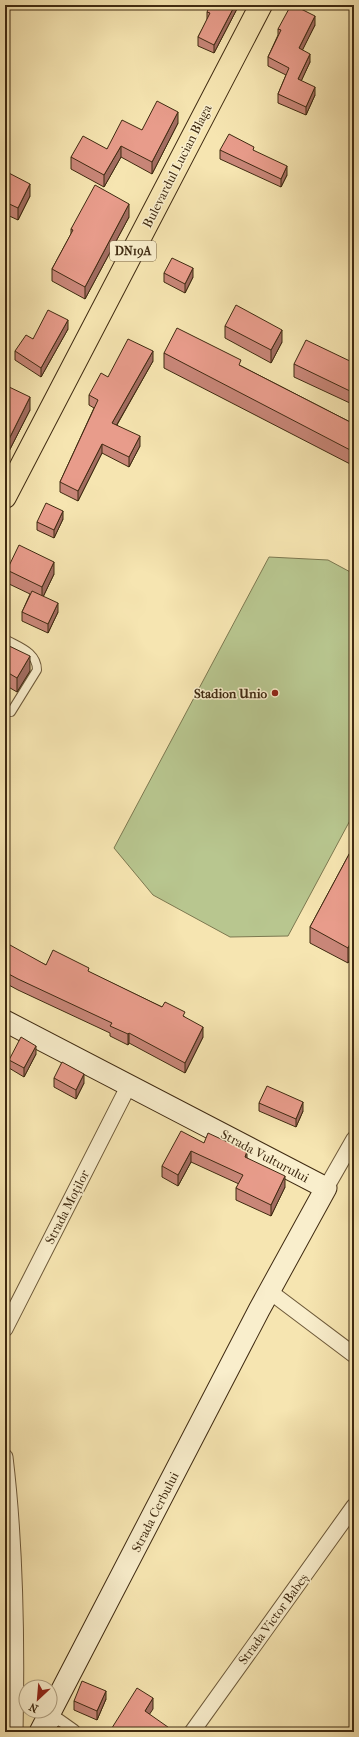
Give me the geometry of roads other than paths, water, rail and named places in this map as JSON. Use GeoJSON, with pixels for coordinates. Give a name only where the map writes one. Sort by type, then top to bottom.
{"type":"FeatureCollection","features":[{"type":"Feature","properties":{"kind":"main road","name":"Bulevardul Lucian Blaga"},"geometry":{"type":"LineString","coordinates":[[5,497],[261,5]]}},
{"type":"Feature","properties":{"kind":"street","name":"Strada Vulturului"},"geometry":{"type":"LineString","coordinates":[[5,1021],[326,1188]]}},
{"type":"Feature","properties":{"kind":"street","name":"Strada Moților"},"geometry":{"type":"LineString","coordinates":[[5,1329],[129,1085]]}},
{"type":"Feature","properties":{"kind":"street"},"geometry":{"type":"LineString","coordinates":[[354,1139],[269,1291],[354,1355]]}},
{"type":"Feature","properties":{"kind":"street","name":"Strada Cerbului"},"geometry":{"type":"LineString","coordinates":[[45,1724],[269,1291]]}},
{"type":"Feature","properties":{"kind":"street"},"geometry":{"type":"LineString","coordinates":[[5,1457],[11,1507],[15,1585],[17,1650],[16,1732]]}},
{"type":"Feature","properties":{"kind":"street","name":"Strada Victor Babeș"},"geometry":{"type":"LineString","coordinates":[[192,1732],[354,1506]]}},
{"type":"Feature","properties":{"kind":"street"},"geometry":{"type":"LineString","coordinates":[[45,1724],[73,1732]]}},
{"type":"Feature","properties":{"kind":"lane"},"geometry":{"type":"LineString","coordinates":[[5,640],[33,655],[37,663],[37,670],[11,712]]}},
{"type":"Feature","properties":{"kind":"place","name":"Stadion Unio"},"geometry":{"type":"Point","coordinates":[275,693]}}]}
